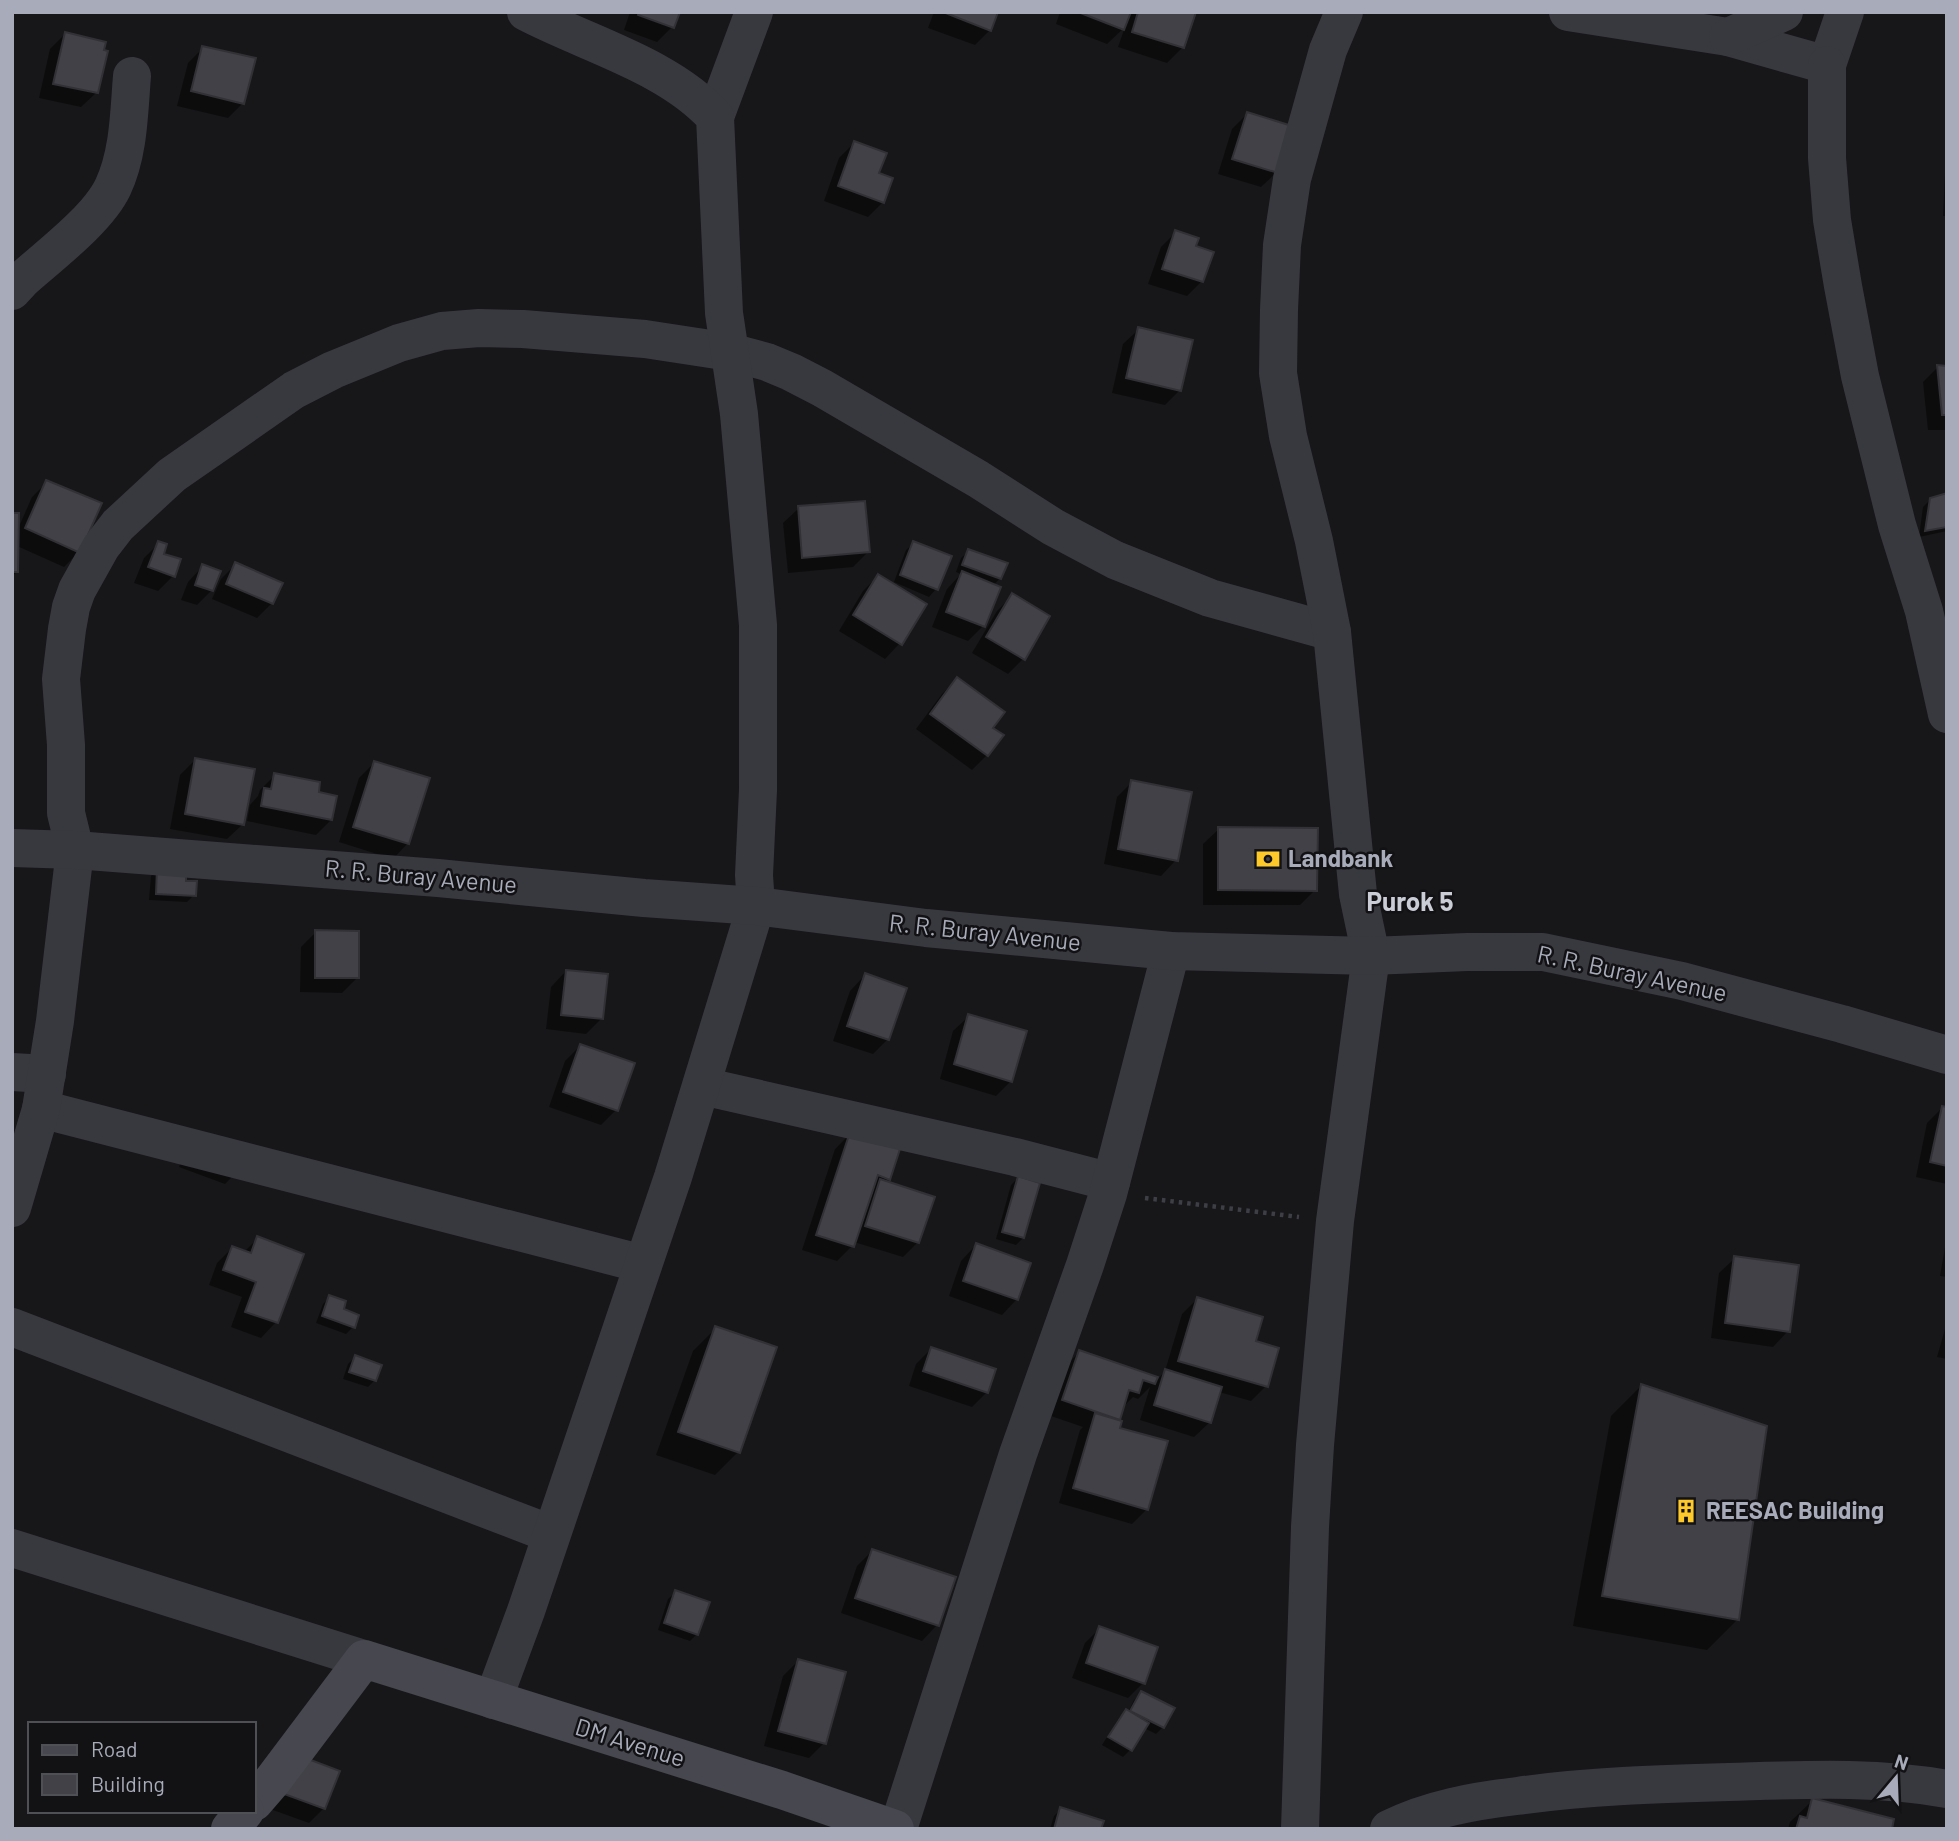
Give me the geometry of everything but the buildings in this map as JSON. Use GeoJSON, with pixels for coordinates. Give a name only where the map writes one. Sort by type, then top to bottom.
{"type":"FeatureCollection","features":[{"type":"Feature","properties":{"kind":"main road","name":"DM Avenue"},"geometry":{"type":"LineString","coordinates":[[364,1659],[782,1790],[897,1829]]}},
{"type":"Feature","properties":{"kind":"main road"},"geometry":{"type":"LineString","coordinates":[[256,1800],[274,1780],[364,1659]]}},
{"type":"Feature","properties":{"kind":"main road"},"geometry":{"type":"LineString","coordinates":[[230,1829],[243,1813]]}},
{"type":"Feature","properties":{"kind":"street"},"geometry":{"type":"LineString","coordinates":[[526,12],[643,65],[688,94],[715,117]]}},
{"type":"Feature","properties":{"kind":"street"},"geometry":{"type":"LineString","coordinates":[[493,1700],[526,1611],[643,1264],[702,1086],[757,906],[754,875],[758,790],[758,625],[744,469],[724,313],[715,117],[754,12]]}},
{"type":"Feature","properties":{"kind":"street"},"geometry":{"type":"LineString","coordinates":[[1300,1829],[1310,1527],[1316,1432],[1335,1221],[1371,956],[1358,894],[1332,632],[1278,373],[1279,310],[1282,245],[1293,179],[1328,50],[1344,12]]}},
{"type":"Feature","properties":{"kind":"street"},"geometry":{"type":"LineString","coordinates":[[1568,12],[1728,37],[1827,65]]}},
{"type":"Feature","properties":{"kind":"street"},"geometry":{"type":"LineString","coordinates":[[1728,37],[1784,12]]}},
{"type":"Feature","properties":{"kind":"street"},"geometry":{"type":"LineString","coordinates":[[1845,12],[1827,65],[1826,159],[1832,220],[1860,376],[1897,525],[1924,611],[1947,713]]}},
{"type":"Feature","properties":{"kind":"street"},"geometry":{"type":"LineString","coordinates":[[12,291],[95,214],[113,188],[128,127],[132,76]]}},
{"type":"Feature","properties":{"kind":"street"},"geometry":{"type":"LineString","coordinates":[[12,1208],[33,1085],[55,1021],[75,850],[66,813],[66,745],[61,679],[64,644],[77,590],[101,547],[118,525],[172,475],[294,390],[333,370],[399,343],[442,331],[479,328],[645,339],[730,352],[767,362],[811,383],[966,472],[1053,527],[1115,560],[1210,598],[1332,632]]}},
{"type":"Feature","properties":{"kind":"street","name":"R. R. Buray Avenue"},"geometry":{"type":"LineString","coordinates":[[12,848],[75,850],[438,878],[757,906],[926,928],[1171,951],[1371,956],[1543,952],[1682,981],[1947,1055]]}},
{"type":"Feature","properties":{"kind":"street"},"geometry":{"type":"LineString","coordinates":[[897,1829],[1018,1454],[1086,1265],[1110,1188],[1171,951]]}},
{"type":"Feature","properties":{"kind":"street"},"geometry":{"type":"LineString","coordinates":[[33,1085],[643,1264]]}},
{"type":"Feature","properties":{"kind":"street"},"geometry":{"type":"LineString","coordinates":[[702,1086],[1014,1157],[1110,1188]]}},
{"type":"Feature","properties":{"kind":"street"},"geometry":{"type":"LineString","coordinates":[[12,1327],[551,1534]]}},
{"type":"Feature","properties":{"kind":"street"},"geometry":{"type":"LineString","coordinates":[[12,1548],[364,1659]]}},
{"type":"Feature","properties":{"kind":"street"},"geometry":{"type":"LineString","coordinates":[[1389,1829],[1446,1809],[1489,1800],[1628,1784],[1846,1780],[1920,1784],[1947,1789]]}},
{"type":"Feature","properties":{"kind":"path"},"geometry":{"type":"LineString","coordinates":[[1110,1188],[1335,1221]]}},
{"type":"Feature","properties":{"kind":"place","name":"Landbank"},"geometry":{"type":"Point","coordinates":[1268,859]}},
{"type":"Feature","properties":{"kind":"place","name":"REESAC Building"},"geometry":{"type":"Point","coordinates":[1686,1511]}},
{"type":"Feature","properties":{"kind":"district","name":"Purok 5"},"geometry":{"type":"Point","coordinates":[1410,902]}}]}
